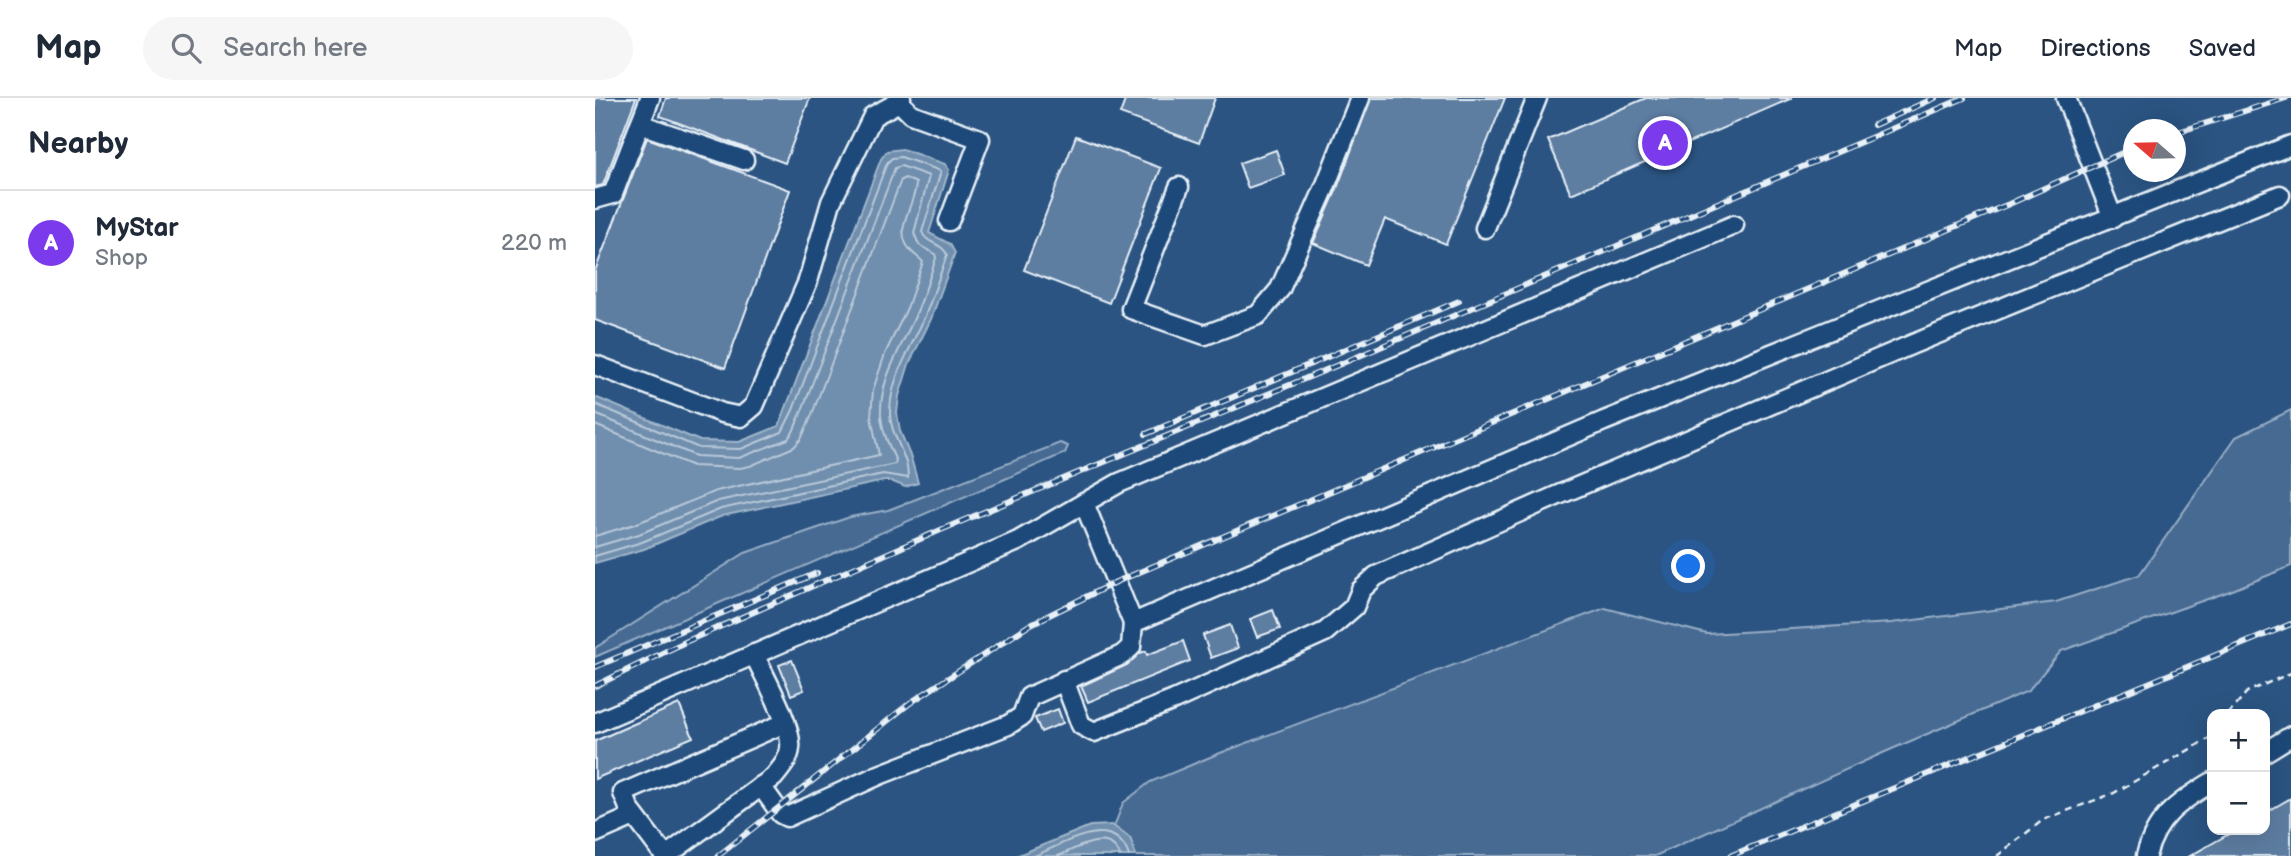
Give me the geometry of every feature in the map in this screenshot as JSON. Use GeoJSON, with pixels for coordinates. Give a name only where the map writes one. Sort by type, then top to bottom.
{"type":"FeatureCollection","features":[{"type":"Feature","properties":{"kind":"lane"},"geometry":{"type":"LineString","coordinates":[[595,199],[613,194],[650,98]]}},
{"type":"Feature","properties":{"kind":"lane"},"geometry":{"type":"LineString","coordinates":[[1179,187],[1131,309],[1205,335],[1258,315],[1280,289],[1325,187],[1360,98]]}},
{"type":"Feature","properties":{"kind":"lane"},"geometry":{"type":"LineString","coordinates":[[1485,228],[1537,98]]}},
{"type":"Feature","properties":{"kind":"lane"},"geometry":{"type":"LineString","coordinates":[[2066,98],[2113,218]]}},
{"type":"Feature","properties":{"kind":"lane"},"geometry":{"type":"LineString","coordinates":[[595,365],[722,413],[741,417],[754,406],[808,281],[831,202],[873,116],[900,100],[911,114],[980,139],[949,221]]}},
{"type":"Feature","properties":{"kind":"lane"},"geometry":{"type":"LineString","coordinates":[[640,124],[744,160]]}},
{"type":"Feature","properties":{"kind":"lane"},"geometry":{"type":"LineString","coordinates":[[1133,623],[1604,421],[2291,145]]}},
{"type":"Feature","properties":{"kind":"lane"},"geometry":{"type":"LineString","coordinates":[[1064,680],[1081,725],[1094,732],[1174,700],[1325,632],[1354,607],[1361,590],[1376,576],[1913,344],[2280,195]]}},
{"type":"Feature","properties":{"kind":"lane"},"geometry":{"type":"LineString","coordinates":[[595,723],[1018,541],[1119,483],[1734,225]]}},
{"type":"Feature","properties":{"kind":"lane"},"geometry":{"type":"LineString","coordinates":[[761,786],[781,814],[787,817],[879,775],[1008,725],[1022,716],[1029,697],[1122,655],[1131,648],[1133,623],[1084,503]]}},
{"type":"Feature","properties":{"kind":"lane"},"geometry":{"type":"LineString","coordinates":[[754,654],[785,723],[791,747],[787,760],[774,777],[666,856],[634,816],[624,793],[785,723]]}},
{"type":"Feature","properties":{"kind":"lane"},"geometry":{"type":"LineString","coordinates":[[2270,748],[2291,736]]}},
{"type":"Feature","properties":{"kind":"lane"},"geometry":{"type":"LineString","coordinates":[[2146,856],[2150,838],[2169,812],[2207,785]]}},
{"type":"Feature","properties":{"kind":"lane"},"geometry":{"type":"LineString","coordinates":[[595,833],[634,816]]}},
{"type":"Feature","properties":{"kind":"path"},"geometry":{"type":"LineString","coordinates":[[2232,709],[2247,692],[2291,673]]}},
{"type":"Feature","properties":{"kind":"path"},"geometry":{"type":"LineString","coordinates":[[1997,856],[2043,820],[2114,793],[2207,740]]}},
{"type":"Feature","properties":{"kind":"shaded area"},"geometry":{"type":"Polygon","coordinates":[[[2291,410],[2291,566],[2230,591],[2061,651],[2028,691],[1655,856],[1136,856],[1130,838],[1114,827],[1123,803],[1150,782],[1605,608],[1707,634],[1891,623],[2056,602],[2139,575],[2236,437],[2291,410]]]}},
{"type":"Feature","properties":{"kind":"shaded area"},"geometry":{"type":"Polygon","coordinates":[[[1060,443],[1068,446],[1065,453],[595,657],[595,648],[745,553],[850,517],[888,510],[1060,443]]]}},
{"type":"Feature","properties":{"kind":"water"},"geometry":{"type":"Polygon","coordinates":[[[902,149],[945,164],[949,170],[929,233],[950,244],[955,253],[931,319],[909,364],[899,396],[897,413],[900,431],[918,483],[905,487],[884,481],[722,516],[644,549],[595,563],[595,397],[700,441],[739,442],[779,426],[881,159],[887,151],[902,149]]]}},
{"type":"Feature","properties":{"kind":"water"},"geometry":{"type":"Polygon","coordinates":[[[1112,825],[1130,838],[1136,856],[1016,856],[1090,826],[1112,825]]]}},
{"type":"Feature","properties":{"kind":"building"},"geometry":{"type":"Polygon","coordinates":[[[595,98],[636,98],[603,185],[595,187],[595,98]]]}},
{"type":"Feature","properties":{"kind":"building"},"geometry":{"type":"Polygon","coordinates":[[[666,98],[810,98],[785,163],[660,116],[666,98]]]}},
{"type":"Feature","properties":{"kind":"building"},"geometry":{"type":"Polygon","coordinates":[[[1126,98],[1215,98],[1199,143],[1120,114],[1126,98]]]}},
{"type":"Feature","properties":{"kind":"building"},"geometry":{"type":"Polygon","coordinates":[[[1371,98],[1505,98],[1446,244],[1385,219],[1366,265],[1313,243],[1371,98]]]}},
{"type":"Feature","properties":{"kind":"building"},"geometry":{"type":"Polygon","coordinates":[[[1646,98],[1792,98],[1571,194],[1548,140],[1646,98]]]}},
{"type":"Feature","properties":{"kind":"building"},"geometry":{"type":"Polygon","coordinates":[[[1076,136],[1161,168],[1109,303],[1024,270],[1076,136]]]}},
{"type":"Feature","properties":{"kind":"building"},"geometry":{"type":"Polygon","coordinates":[[[647,138],[790,190],[725,368],[595,320],[595,271],[647,138]]]}},
{"type":"Feature","properties":{"kind":"building"},"geometry":{"type":"Polygon","coordinates":[[[1276,150],[1285,175],[1248,188],[1239,163],[1276,150]]]}},
{"type":"Feature","properties":{"kind":"building"},"geometry":{"type":"Polygon","coordinates":[[[1273,610],[1280,629],[1257,637],[1250,619],[1273,610]]]}},
{"type":"Feature","properties":{"kind":"building"},"geometry":{"type":"Polygon","coordinates":[[[1230,625],[1238,648],[1211,658],[1203,635],[1230,625]]]}},
{"type":"Feature","properties":{"kind":"building"},"geometry":{"type":"Polygon","coordinates":[[[1183,641],[1190,661],[1088,702],[1081,686],[1127,665],[1140,653],[1146,651],[1147,655],[1183,641]]]}},
{"type":"Feature","properties":{"kind":"building"},"geometry":{"type":"Polygon","coordinates":[[[792,660],[804,690],[791,695],[779,665],[792,660]]]}},
{"type":"Feature","properties":{"kind":"building"},"geometry":{"type":"Polygon","coordinates":[[[679,704],[693,737],[595,779],[595,741],[679,704]]]}},
{"type":"Feature","properties":{"kind":"building"},"geometry":{"type":"Polygon","coordinates":[[[1058,709],[1063,723],[1041,732],[1035,718],[1058,709]]]}},
{"type":"Feature","properties":{"kind":"building"},"geometry":{"type":"Polygon","coordinates":[[[2291,798],[2291,856],[2190,856],[2227,835],[2270,835],[2270,810],[2291,798]]]}},
{"type":"Feature","properties":{"kind":"railway"},"geometry":{"type":"LineString","coordinates":[[1874,125],[1935,98]]}},
{"type":"Feature","properties":{"kind":"railway"},"geometry":{"type":"LineString","coordinates":[[595,686],[685,642],[943,529],[1338,365],[1964,98]]}},
{"type":"Feature","properties":{"kind":"railway"},"geometry":{"type":"LineString","coordinates":[[2186,130],[2286,98]]}},
{"type":"Feature","properties":{"kind":"railway"},"geometry":{"type":"LineString","coordinates":[[718,856],[910,703],[1031,624],[1116,582],[2009,204],[2123,153]]}},
{"type":"Feature","properties":{"kind":"railway"},"geometry":{"type":"LineString","coordinates":[[1146,434],[1459,301]]}},
{"type":"Feature","properties":{"kind":"railway"},"geometry":{"type":"LineString","coordinates":[[595,667],[817,573]]}},
{"type":"Feature","properties":{"kind":"railway"},"geometry":{"type":"LineString","coordinates":[[1730,856],[2291,624]]}},
{"type":"Feature","properties":{"kind":"place","name":"MyStar"},"geometry":{"type":"Point","coordinates":[1665,143]}}]}
